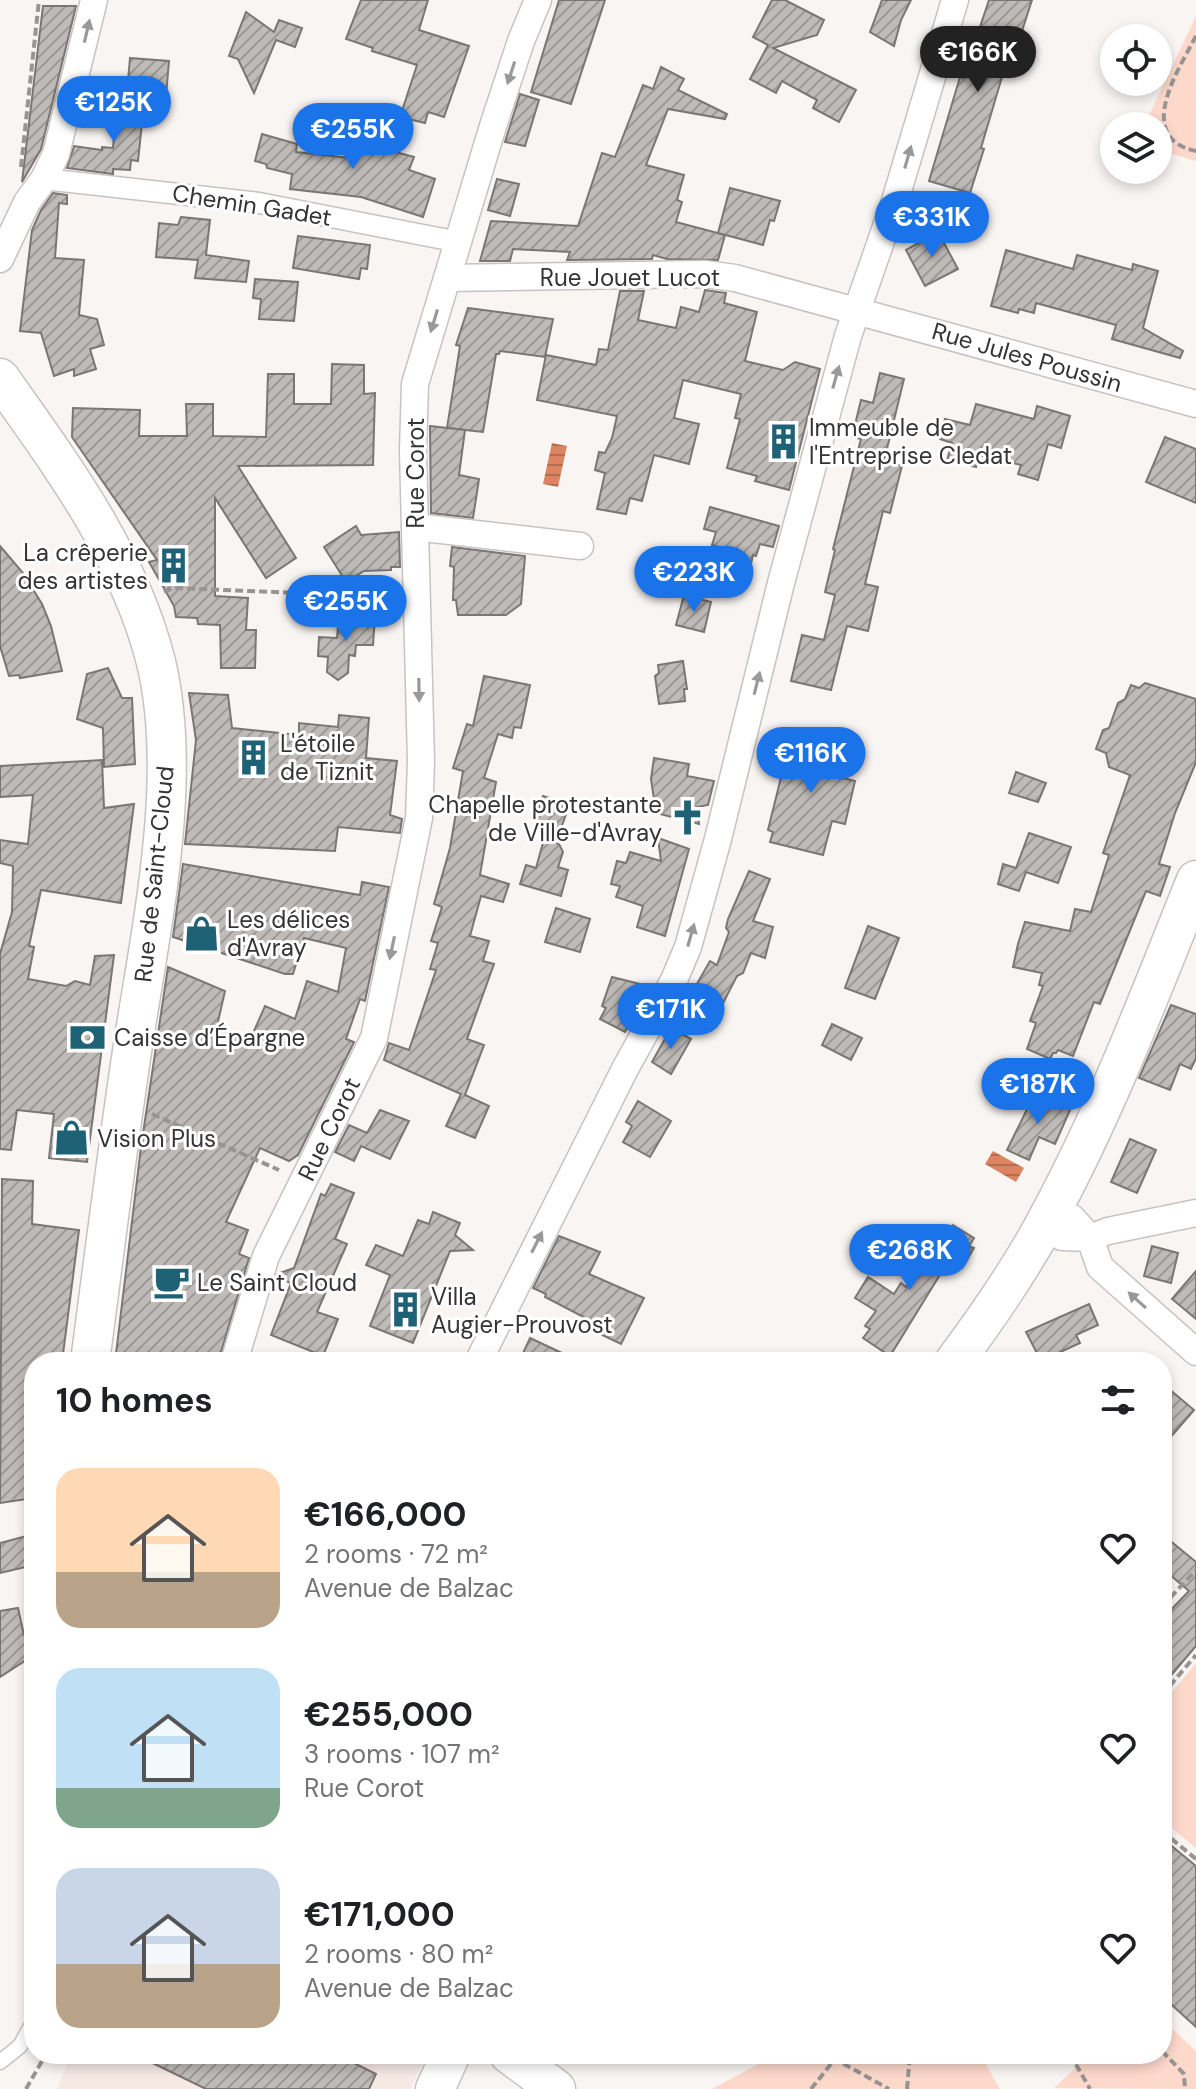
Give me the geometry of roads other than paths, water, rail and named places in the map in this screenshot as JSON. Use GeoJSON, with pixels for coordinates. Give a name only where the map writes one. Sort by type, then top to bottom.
{"type":"FeatureCollection","features":[{"type":"Feature","properties":{"kind":"main road","name":"Rue de Saint-Cloud"},"geometry":{"type":"LineString","coordinates":[[0,378],[79,492],[126,575],[156,662],[168,746],[162,837],[91,1352]]}},
{"type":"Feature","properties":{"kind":"main road"},"geometry":{"type":"LineString","coordinates":[[961,1352],[986,1319],[1050,1215],[1183,944],[1196,880]]}},
{"type":"Feature","properties":{"kind":"main road"},"geometry":{"type":"LineString","coordinates":[[435,2089],[446,2064]]}},
{"type":"Feature","properties":{"kind":"main road"},"geometry":{"type":"LineString","coordinates":[[522,2064],[556,2089]]}},
{"type":"Feature","properties":{"kind":"street"},"geometry":{"type":"LineString","coordinates":[[0,259],[27,202],[32,176],[56,154],[94,0]]}},
{"type":"Feature","properties":{"kind":"street","name":"Rue Corot"},"geometry":{"type":"LineString","coordinates":[[237,1352],[266,1256],[374,1038],[419,818],[421,761],[413,451],[415,384],[497,112],[538,0]]}},
{"type":"Feature","properties":{"kind":"street"},"geometry":{"type":"LineString","coordinates":[[483,1352],[618,1083],[674,980],[688,947],[815,452],[955,0]]}},
{"type":"Feature","properties":{"kind":"street","name":"Chemin Gadet"},"geometry":{"type":"LineString","coordinates":[[32,176],[259,203],[459,242]]}},
{"type":"Feature","properties":{"kind":"street","name":"Rue Jouet Lucot"},"geometry":{"type":"LineString","coordinates":[[447,278],[705,274],[735,278],[857,311]]}},
{"type":"Feature","properties":{"kind":"street","name":"Rue Jules Poussin"},"geometry":{"type":"LineString","coordinates":[[857,311],[1196,404]]}},
{"type":"Feature","properties":{"kind":"street"},"geometry":{"type":"LineString","coordinates":[[415,527],[580,546]]}},
{"type":"Feature","properties":{"kind":"street"},"geometry":{"type":"LineString","coordinates":[[1050,1215],[1062,1237],[1090,1238],[1108,1231],[1196,1213]]}},
{"type":"Feature","properties":{"kind":"street"},"geometry":{"type":"LineString","coordinates":[[1090,1238],[1100,1267],[1196,1352]]}},
{"type":"Feature","properties":{"kind":"lane"},"geometry":{"type":"LineString","coordinates":[[0,2062],[24,2039]]}},
{"type":"Feature","properties":{"kind":"place","name":"Immeuble de l'Entreprise Cledat"},"geometry":{"type":"Point","coordinates":[783,441]}},
{"type":"Feature","properties":{"kind":"place","name":"La crêperie des artistes"},"geometry":{"type":"Point","coordinates":[174,566]}},
{"type":"Feature","properties":{"kind":"place","name":"L'étoile de Tiznit"},"geometry":{"type":"Point","coordinates":[254,757]}},
{"type":"Feature","properties":{"kind":"place","name":"Chapelle protestante de Ville-d'Avray"},"geometry":{"type":"Point","coordinates":[688,818]}},
{"type":"Feature","properties":{"kind":"place","name":"Les délices d'Avray"},"geometry":{"type":"Point","coordinates":[201,933]}},
{"type":"Feature","properties":{"kind":"place","name":"Caisse d’Épargne"},"geometry":{"type":"Point","coordinates":[88,1037]}},
{"type":"Feature","properties":{"kind":"place","name":"Vision Plus"},"geometry":{"type":"Point","coordinates":[71,1138]}},
{"type":"Feature","properties":{"kind":"place","name":"Le Saint Cloud"},"geometry":{"type":"Point","coordinates":[171,1282]}},
{"type":"Feature","properties":{"kind":"place","name":"Villa Augier-Prouvost"},"geometry":{"type":"Point","coordinates":[405,1310]}}]}
